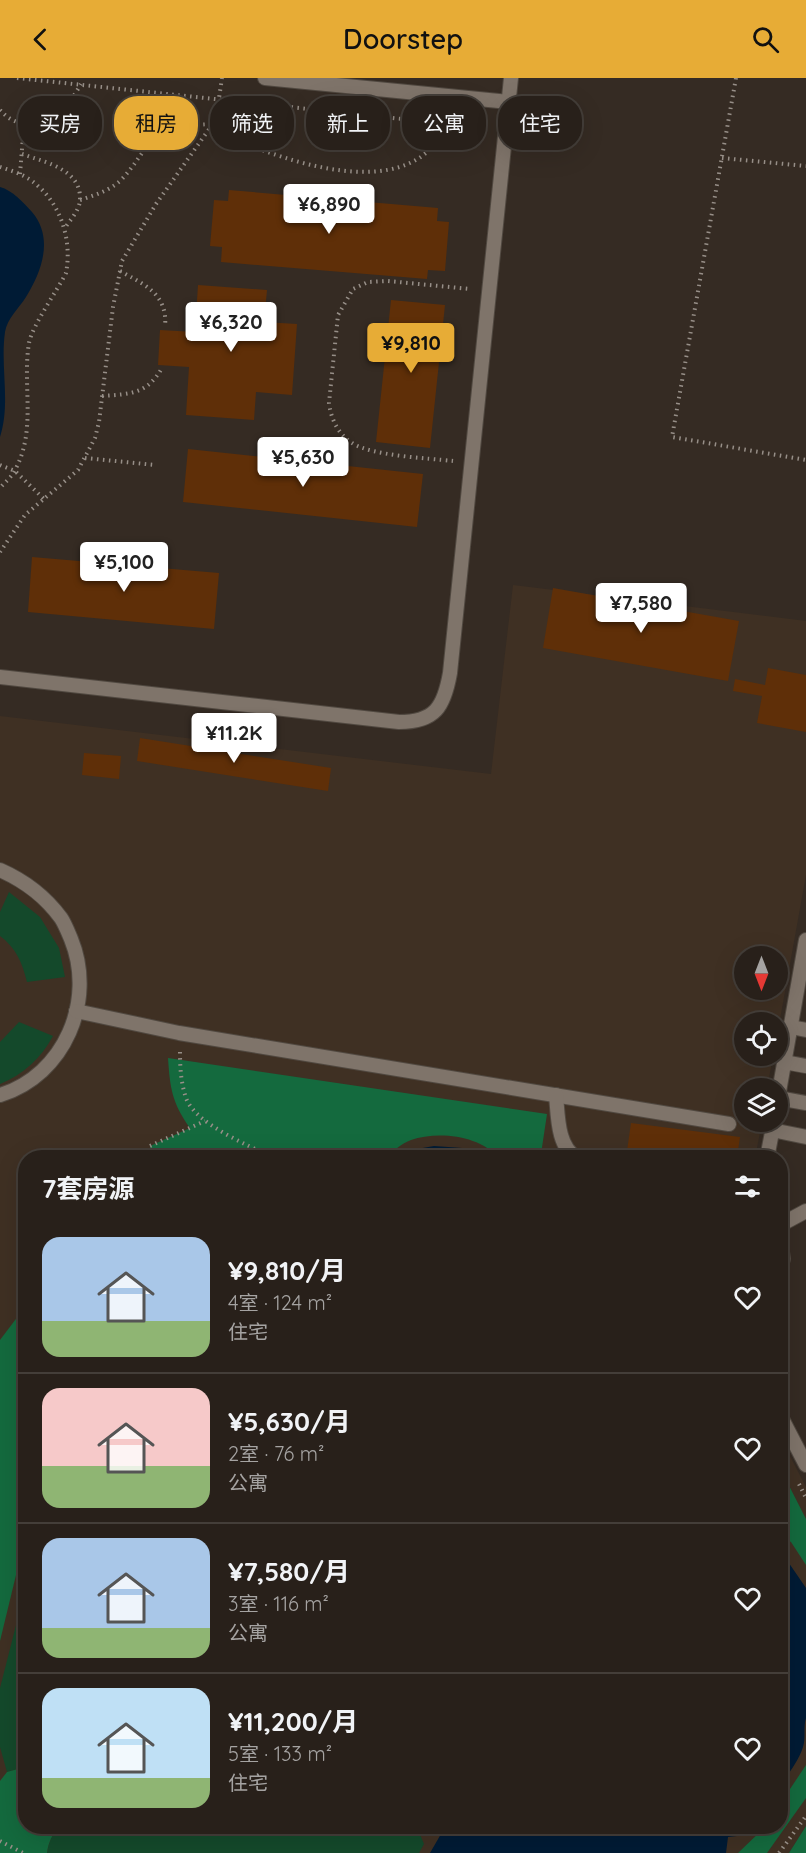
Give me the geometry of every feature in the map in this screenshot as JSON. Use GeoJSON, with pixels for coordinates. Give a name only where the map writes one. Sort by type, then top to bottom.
{"type":"FeatureCollection","features":[{"type":"Feature","properties":{"kind":"lane"},"geometry":{"type":"LineString","coordinates":[[265,78],[498,101]]}},
{"type":"Feature","properties":{"kind":"lane"},"geometry":{"type":"LineString","coordinates":[[509,96],[511,78]]}},
{"type":"Feature","properties":{"kind":"lane"},"geometry":{"type":"LineString","coordinates":[[0,677],[399,722],[416,722],[428,717],[439,706],[446,695],[450,673],[504,150]]}},
{"type":"Feature","properties":{"kind":"lane"},"geometry":{"type":"LineString","coordinates":[[0,870],[36,890],[63,919],[78,956],[81,996],[70,1034],[47,1067],[15,1090],[0,1095]]}},
{"type":"Feature","properties":{"kind":"lane"},"geometry":{"type":"LineString","coordinates":[[788,1042],[801,994],[806,940]]}},
{"type":"Feature","properties":{"kind":"lane"},"geometry":{"type":"LineString","coordinates":[[76,1011],[179,1033],[729,1124]]}},
{"type":"Feature","properties":{"kind":"lane"},"geometry":{"type":"LineString","coordinates":[[791,1027],[806,1029]]}},
{"type":"Feature","properties":{"kind":"lane"},"geometry":{"type":"LineString","coordinates":[[788,1063],[806,1066]]}},
{"type":"Feature","properties":{"kind":"lane"},"geometry":{"type":"LineString","coordinates":[[556,1095],[560,1135],[569,1150]]}},
{"type":"Feature","properties":{"kind":"lane"},"geometry":{"type":"LineString","coordinates":[[788,1102],[806,1103]]}},
{"type":"Feature","properties":{"kind":"lane"},"geometry":{"type":"LineString","coordinates":[[788,1131],[806,1137]]}},
{"type":"Feature","properties":{"kind":"lane"},"geometry":{"type":"LineString","coordinates":[[768,1150],[772,1132]]}},
{"type":"Feature","properties":{"kind":"lane"},"geometry":{"type":"LineString","coordinates":[[788,1220],[806,1210]]}},
{"type":"Feature","properties":{"kind":"lane"},"geometry":{"type":"LineString","coordinates":[[788,1430],[806,1465]]}},
{"type":"Feature","properties":{"kind":"path"},"geometry":{"type":"LineString","coordinates":[[16,78],[58,80],[210,98]]}},
{"type":"Feature","properties":{"kind":"path"},"geometry":{"type":"LineString","coordinates":[[219,96],[222,78]]}},
{"type":"Feature","properties":{"kind":"path"},"geometry":{"type":"LineString","coordinates":[[736,78],[672,437],[806,459]]}},
{"type":"Feature","properties":{"kind":"path"},"geometry":{"type":"LineString","coordinates":[[74,96],[81,84]]}},
{"type":"Feature","properties":{"kind":"path"},"geometry":{"type":"LineString","coordinates":[[294,107],[402,119]]}},
{"type":"Feature","properties":{"kind":"path"},"geometry":{"type":"LineString","coordinates":[[0,110],[8,118],[18,122]]}},
{"type":"Feature","properties":{"kind":"path"},"geometry":{"type":"LineString","coordinates":[[80,200],[106,191],[121,180],[148,144],[163,133],[210,125]]}},
{"type":"Feature","properties":{"kind":"path"},"geometry":{"type":"LineString","coordinates":[[0,552],[25,515],[78,470],[95,438],[112,307],[122,261],[156,204],[210,128]]}},
{"type":"Feature","properties":{"kind":"path"},"geometry":{"type":"LineString","coordinates":[[20,174],[22,150]]}},
{"type":"Feature","properties":{"kind":"path"},"geometry":{"type":"LineString","coordinates":[[267,150],[316,166],[352,170],[386,170],[416,160],[428,150]]}},
{"type":"Feature","properties":{"kind":"path"},"geometry":{"type":"LineString","coordinates":[[22,154],[55,166],[70,175],[77,184],[80,200],[76,212],[65,228]]}},
{"type":"Feature","properties":{"kind":"path"},"geometry":{"type":"LineString","coordinates":[[722,158],[806,166]]}},
{"type":"Feature","properties":{"kind":"path"},"geometry":{"type":"LineString","coordinates":[[0,167],[20,174],[38,185],[59,213],[65,228],[68,262],[66,273],[30,340],[27,365],[29,419],[23,450],[15,471],[0,488]]}},
{"type":"Feature","properties":{"kind":"path"},"geometry":{"type":"LineString","coordinates":[[120,271],[145,285],[159,298],[166,309],[165,327]]}},
{"type":"Feature","properties":{"kind":"path"},"geometry":{"type":"LineString","coordinates":[[471,463],[373,451],[352,443],[336,427],[330,414],[329,404],[338,315],[353,289],[368,282],[388,281],[489,291]]}},
{"type":"Feature","properties":{"kind":"path"},"geometry":{"type":"LineString","coordinates":[[102,396],[126,395],[141,390],[154,382],[162,368]]}},
{"type":"Feature","properties":{"kind":"path"},"geometry":{"type":"LineString","coordinates":[[85,458],[155,465]]}},
{"type":"Feature","properties":{"kind":"path"},"geometry":{"type":"LineString","coordinates":[[0,465],[15,471],[44,499]]}},
{"type":"Feature","properties":{"kind":"path"},"geometry":{"type":"LineString","coordinates":[[179,1033],[180,1075],[187,1101],[205,1121],[259,1150]]}},
{"type":"Feature","properties":{"kind":"path"},"geometry":{"type":"LineString","coordinates":[[150,1146],[205,1121]]}},
{"type":"Feature","properties":{"kind":"path"},"geometry":{"type":"LineString","coordinates":[[779,1853],[806,1816]]}},
{"type":"Feature","properties":{"kind":"path"},"geometry":{"type":"LineString","coordinates":[[0,1841],[23,1853]]}},
{"type":"Feature","properties":{"kind":"shaded area"},"geometry":{"type":"Polygon","coordinates":[[[513,585],[806,621],[806,875],[788,975],[788,946],[734,946],[734,1000],[783,1000],[781,1012],[734,1012],[734,1066],[771,1066],[769,1078],[734,1078],[734,1132],[760,1132],[757,1150],[18,1150],[18,1834],[788,1834],[788,1452],[806,1487],[806,1826],[789,1853],[0,1853],[0,716],[491,774],[513,585]]]}},
{"type":"Feature","properties":{"kind":"green space"},"geometry":{"type":"Polygon","coordinates":[[[9,892],[40,917],[59,948],[65,977],[27,982],[18,956],[0,936],[0,912],[9,892]]]}},
{"type":"Feature","properties":{"kind":"green space"},"geometry":{"type":"Polygon","coordinates":[[[19,1022],[53,1036],[31,1064],[0,1084],[0,1042],[19,1022]]]}},
{"type":"Feature","properties":{"kind":"green space"},"geometry":{"type":"Polygon","coordinates":[[[168,1058],[547,1114],[542,1150],[490,1150],[458,1137],[433,1136],[411,1140],[394,1150],[150,1150],[150,1146],[190,1128],[179,1111],[170,1078],[168,1058]]]}},
{"type":"Feature","properties":{"kind":"green space"},"geometry":{"type":"Polygon","coordinates":[[[18,1316],[18,1567],[0,1641],[0,1340],[18,1316]]]}},
{"type":"Feature","properties":{"kind":"green space"},"geometry":{"type":"Polygon","coordinates":[[[788,1484],[806,1519],[806,1565],[788,1540],[788,1484]]]}},
{"type":"Feature","properties":{"kind":"green space"},"geometry":{"type":"Polygon","coordinates":[[[18,1617],[18,1769],[7,1772],[0,1747],[0,1688],[18,1617]]]}},
{"type":"Feature","properties":{"kind":"green space"},"geometry":{"type":"Polygon","coordinates":[[[806,1765],[806,1798],[788,1823],[788,1792],[806,1765]]]}},
{"type":"Feature","properties":{"kind":"green space"},"geometry":{"type":"Polygon","coordinates":[[[18,1769],[18,1834],[54,1834],[47,1853],[0,1853],[0,1781],[7,1772],[18,1769]]]}},
{"type":"Feature","properties":{"kind":"green space"},"geometry":{"type":"Polygon","coordinates":[[[806,1826],[806,1853],[789,1853],[806,1826]]]}},
{"type":"Feature","properties":{"kind":"green space"},"geometry":{"type":"Polygon","coordinates":[[[54,1834],[420,1834],[424,1844],[419,1853],[47,1853],[54,1834]]]}},
{"type":"Feature","properties":{"kind":"green space"},"geometry":{"type":"Polygon","coordinates":[[[758,1834],[780,1834],[767,1853],[738,1853],[758,1834]]]}},
{"type":"Feature","properties":{"kind":"water"},"geometry":{"type":"Polygon","coordinates":[[[0,187],[22,201],[32,212],[39,222],[44,243],[41,266],[37,276],[6,327],[5,411],[0,437],[0,187]]]}},
{"type":"Feature","properties":{"kind":"water"},"geometry":{"type":"Polygon","coordinates":[[[434,1146],[466,1150],[416,1150],[434,1146]]]}},
{"type":"Feature","properties":{"kind":"water"},"geometry":{"type":"Polygon","coordinates":[[[788,1562],[806,1588],[806,1718],[804,1744],[788,1774],[788,1562]]]}},
{"type":"Feature","properties":{"kind":"water"},"geometry":{"type":"Polygon","coordinates":[[[441,1834],[747,1834],[728,1837],[726,1853],[430,1853],[441,1834]]]}},
{"type":"Feature","properties":{"kind":"building"},"geometry":{"type":"Polygon","coordinates":[[[229,190],[438,208],[437,221],[449,222],[445,271],[428,270],[427,279],[221,262],[222,247],[210,246],[214,200],[228,201],[229,190]]]}},
{"type":"Feature","properties":{"kind":"building"},"geometry":{"type":"Polygon","coordinates":[[[198,285],[267,290],[264,322],[297,324],[292,395],[256,392],[254,420],[186,415],[189,367],[158,365],[160,330],[195,332],[198,285]]]}},
{"type":"Feature","properties":{"kind":"building"},"geometry":{"type":"Polygon","coordinates":[[[391,300],[445,305],[430,448],[376,442],[391,300]]]}},
{"type":"Feature","properties":{"kind":"building"},"geometry":{"type":"Polygon","coordinates":[[[188,449],[423,474],[417,527],[183,502],[188,449]]]}},
{"type":"Feature","properties":{"kind":"building"},"geometry":{"type":"Polygon","coordinates":[[[32,557],[219,573],[214,629],[28,612],[32,557]]]}},
{"type":"Feature","properties":{"kind":"building"},"geometry":{"type":"Polygon","coordinates":[[[553,588],[739,621],[728,681],[543,648],[553,588]]]}},
{"type":"Feature","properties":{"kind":"building"},"geometry":{"type":"Polygon","coordinates":[[[768,668],[806,675],[806,732],[757,723],[762,696],[733,691],[735,679],[765,685],[768,668]]]}},
{"type":"Feature","properties":{"kind":"building"},"geometry":{"type":"Polygon","coordinates":[[[140,738],[331,768],[328,791],[137,761],[140,738]]]}},
{"type":"Feature","properties":{"kind":"building"},"geometry":{"type":"Polygon","coordinates":[[[84,753],[121,756],[119,779],[82,775],[84,753]]]}},
{"type":"Feature","properties":{"kind":"building"},"geometry":{"type":"Polygon","coordinates":[[[631,1123],[740,1137],[738,1150],[627,1150],[631,1123]]]}}]}
